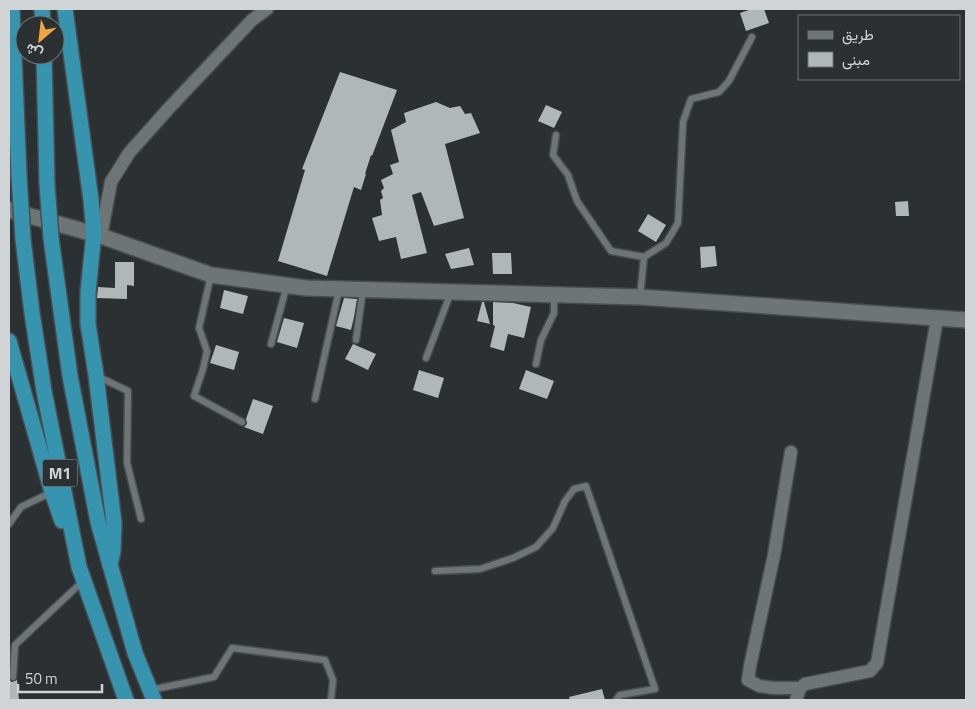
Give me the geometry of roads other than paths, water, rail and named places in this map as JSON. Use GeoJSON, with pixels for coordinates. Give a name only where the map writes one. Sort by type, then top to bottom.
{"type":"FeatureCollection","features":[{"type":"Feature","properties":{"kind":"highway","name":"M1"},"geometry":{"type":"LineString","coordinates":[[12,9],[23,239],[44,391],[81,574],[126,700]]}},
{"type":"Feature","properties":{"kind":"highway"},"geometry":{"type":"LineString","coordinates":[[65,9],[91,200],[98,235],[87,308],[114,523],[110,565]]}},
{"type":"Feature","properties":{"kind":"highway","name":"M1"},"geometry":{"type":"LineString","coordinates":[[44,65],[47,184],[51,238],[70,376],[98,522],[135,653],[152,695]]}},
{"type":"Feature","properties":{"kind":"highway"},"geometry":{"type":"LineString","coordinates":[[9,341],[52,492],[81,574]]}},
{"type":"Feature","properties":{"kind":"street"},"geometry":{"type":"LineString","coordinates":[[98,235],[111,182],[129,153],[252,20],[267,9]]}},
{"type":"Feature","properties":{"kind":"street"},"geometry":{"type":"LineString","coordinates":[[9,210],[98,235],[211,275],[306,288],[640,297],[966,320]]}},
{"type":"Feature","properties":{"kind":"street"},"geometry":{"type":"LineString","coordinates":[[791,452],[774,555],[748,680],[759,686],[798,694],[805,684],[870,671],[877,664],[937,319]]}},
{"type":"Feature","properties":{"kind":"lane"},"geometry":{"type":"LineString","coordinates":[[556,135],[553,155],[568,175],[577,201],[611,252],[644,257],[666,243],[678,223],[683,122],[691,99],[719,92],[728,81],[752,37]]}},
{"type":"Feature","properties":{"kind":"lane"},"geometry":{"type":"LineString","coordinates":[[640,297],[644,257]]}},
{"type":"Feature","properties":{"kind":"lane"},"geometry":{"type":"LineString","coordinates":[[211,275],[200,328],[207,351],[194,396],[242,422]]}},
{"type":"Feature","properties":{"kind":"lane"},"geometry":{"type":"LineString","coordinates":[[271,344],[287,285]]}},
{"type":"Feature","properties":{"kind":"lane"},"geometry":{"type":"LineString","coordinates":[[315,399],[339,289]]}},
{"type":"Feature","properties":{"kind":"lane"},"geometry":{"type":"LineString","coordinates":[[356,340],[363,290]]}},
{"type":"Feature","properties":{"kind":"lane"},"geometry":{"type":"LineString","coordinates":[[426,358],[451,292]]}},
{"type":"Feature","properties":{"kind":"lane"},"geometry":{"type":"LineString","coordinates":[[536,364],[541,340],[554,313],[554,295]]}},
{"type":"Feature","properties":{"kind":"lane"},"geometry":{"type":"LineString","coordinates":[[96,375],[128,391],[127,463],[141,519]]}},
{"type":"Feature","properties":{"kind":"lane"},"geometry":{"type":"LineString","coordinates":[[435,571],[480,569],[513,558],[536,547],[553,528],[565,501],[574,489],[586,486],[655,689],[620,695],[616,700]]}},
{"type":"Feature","properties":{"kind":"lane"},"geometry":{"type":"LineString","coordinates":[[9,524],[21,507],[52,492]]}},
{"type":"Feature","properties":{"kind":"lane"},"geometry":{"type":"LineString","coordinates":[[13,677],[15,645],[81,574]]}},
{"type":"Feature","properties":{"kind":"lane"},"geometry":{"type":"LineString","coordinates":[[152,695],[214,677],[232,648],[325,660],[333,680],[331,700]]}}]}
